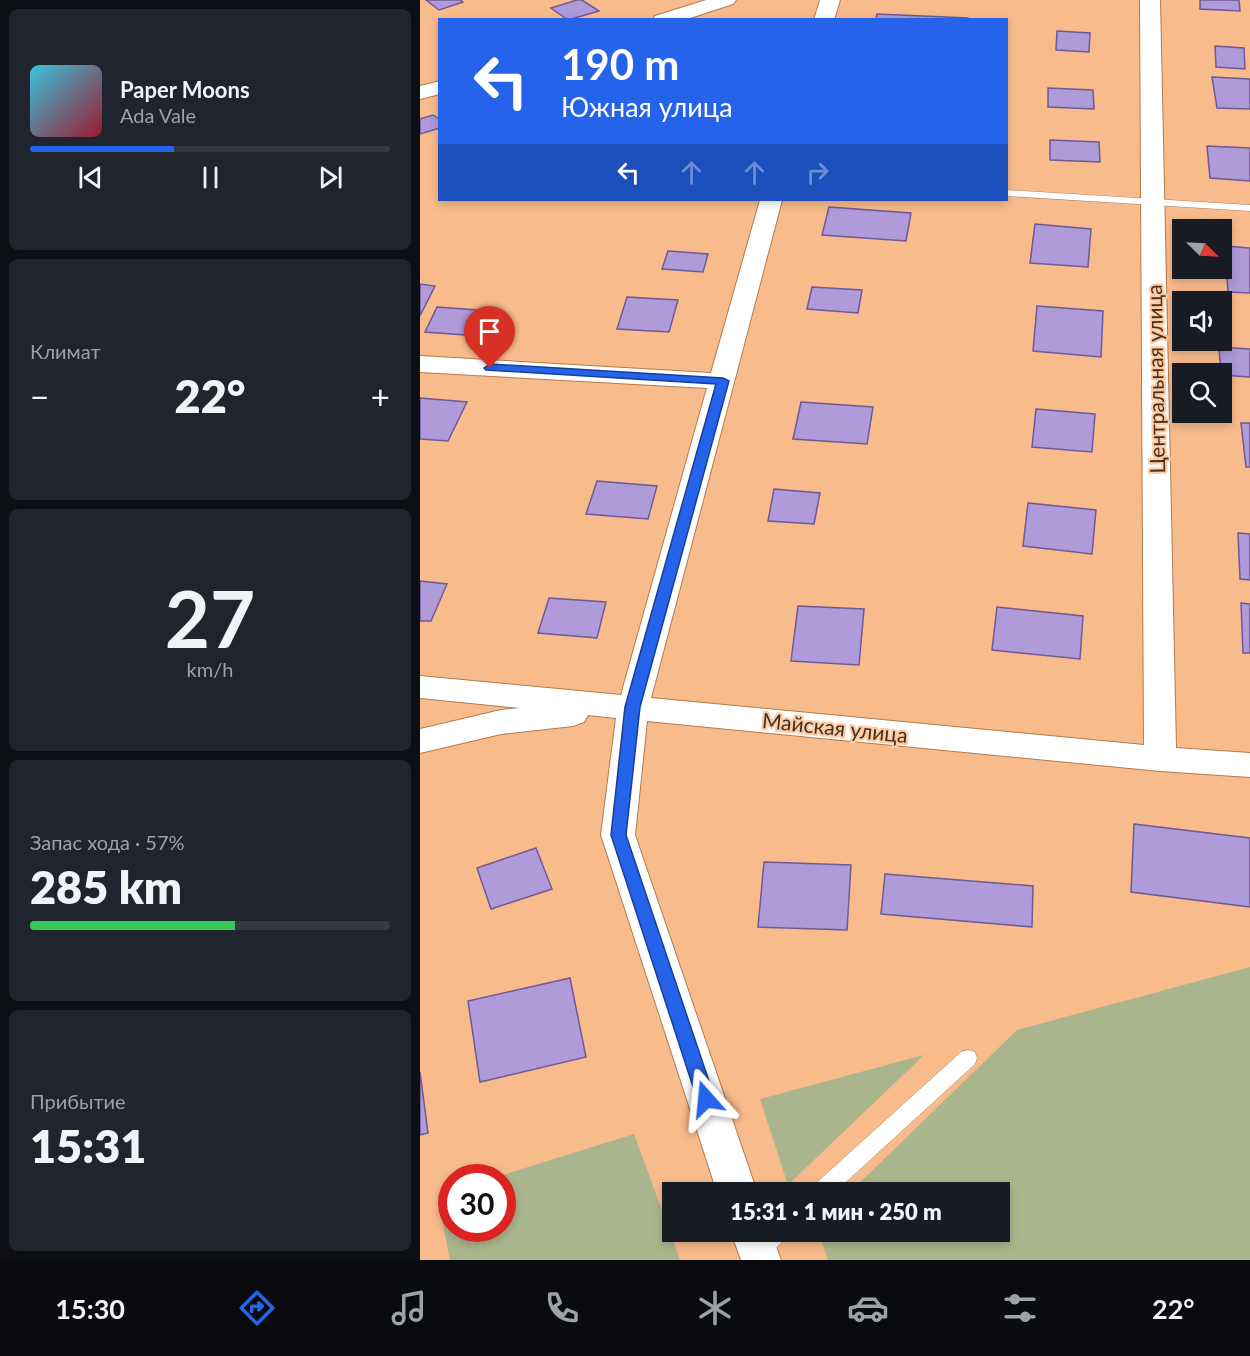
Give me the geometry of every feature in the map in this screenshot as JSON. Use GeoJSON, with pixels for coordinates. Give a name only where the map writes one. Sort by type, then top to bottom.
{"type":"FeatureCollection","features":[{"type":"Feature","properties":{"kind":"street"},"geometry":{"type":"LineString","coordinates":[[668,18],[726,0]]}},
{"type":"Feature","properties":{"kind":"street"},"geometry":{"type":"LineString","coordinates":[[825,18],[830,0]]}},
{"type":"Feature","properties":{"kind":"street","name":"Центральная улица"},"geometry":{"type":"LineString","coordinates":[[1150,0],[1160,759]]}},
{"type":"Feature","properties":{"kind":"street"},"geometry":{"type":"LineString","coordinates":[[420,93],[438,88]]}},
{"type":"Feature","properties":{"kind":"street"},"geometry":{"type":"LineString","coordinates":[[734,1182],[618,835],[633,707],[771,201]]}},
{"type":"Feature","properties":{"kind":"street"},"geometry":{"type":"LineString","coordinates":[[420,364],[723,381]]}},
{"type":"Feature","properties":{"kind":"street","name":"Майская улица"},"geometry":{"type":"LineString","coordinates":[[420,687],[1160,759],[1250,765]]}},
{"type":"Feature","properties":{"kind":"street"},"geometry":{"type":"LineString","coordinates":[[420,741],[501,722],[633,707]]}},
{"type":"Feature","properties":{"kind":"lane"},"geometry":{"type":"LineString","coordinates":[[1008,193],[1250,207]]}},
{"type":"Feature","properties":{"kind":"lane"},"geometry":{"type":"LineString","coordinates":[[831,1182],[968,1058]]}},
{"type":"Feature","properties":{"kind":"green space"},"geometry":{"type":"Polygon","coordinates":[[[1250,967],[1250,1260],[828,1260],[822,1242],[1010,1242],[1010,1182],[860,1182],[1017,1030],[1250,967]]]}},
{"type":"Feature","properties":{"kind":"green space"},"geometry":{"type":"Polygon","coordinates":[[[924,1055],[791,1182],[787,1182],[760,1099],[924,1055]]]}},
{"type":"Feature","properties":{"kind":"green space"},"geometry":{"type":"Polygon","coordinates":[[[634,1134],[662,1211],[662,1242],[673,1242],[680,1260],[450,1260],[446,1242],[516,1242],[516,1171],[634,1134]]]}},
{"type":"Feature","properties":{"kind":"building"},"geometry":{"type":"Polygon","coordinates":[[[426,0],[460,0],[463,2],[439,10],[426,0]]]}},
{"type":"Feature","properties":{"kind":"building"},"geometry":{"type":"Polygon","coordinates":[[[582,0],[599,11],[575,18],[565,18],[551,8],[582,0]]]}},
{"type":"Feature","properties":{"kind":"building"},"geometry":{"type":"Polygon","coordinates":[[[1200,0],[1239,0],[1240,11],[1200,9],[1200,0]]]}},
{"type":"Feature","properties":{"kind":"building"},"geometry":{"type":"Polygon","coordinates":[[[877,14],[968,18],[876,18],[877,14]]]}},
{"type":"Feature","properties":{"kind":"building"},"geometry":{"type":"Polygon","coordinates":[[[1057,31],[1090,33],[1089,52],[1056,50],[1057,31]]]}},
{"type":"Feature","properties":{"kind":"building"},"geometry":{"type":"Polygon","coordinates":[[[1215,46],[1244,48],[1245,69],[1216,67],[1215,46]]]}},
{"type":"Feature","properties":{"kind":"building"},"geometry":{"type":"Polygon","coordinates":[[[1212,77],[1250,79],[1250,109],[1217,108],[1212,77]]]}},
{"type":"Feature","properties":{"kind":"building"},"geometry":{"type":"Polygon","coordinates":[[[1048,88],[1093,90],[1094,109],[1048,107],[1048,88]]]}},
{"type":"Feature","properties":{"kind":"building"},"geometry":{"type":"Polygon","coordinates":[[[433,115],[438,119],[438,129],[420,134],[420,119],[433,115]]]}},
{"type":"Feature","properties":{"kind":"building"},"geometry":{"type":"Polygon","coordinates":[[[1050,140],[1099,142],[1100,162],[1050,160],[1050,140]]]}},
{"type":"Feature","properties":{"kind":"building"},"geometry":{"type":"Polygon","coordinates":[[[1207,146],[1250,148],[1250,181],[1210,178],[1207,146]]]}},
{"type":"Feature","properties":{"kind":"building"},"geometry":{"type":"Polygon","coordinates":[[[829,207],[911,213],[906,241],[822,235],[829,207]]]}},
{"type":"Feature","properties":{"kind":"building"},"geometry":{"type":"Polygon","coordinates":[[[1035,224],[1091,229],[1088,267],[1030,263],[1035,224]]]}},
{"type":"Feature","properties":{"kind":"building"},"geometry":{"type":"Polygon","coordinates":[[[1232,247],[1250,248],[1250,293],[1228,291],[1227,279],[1232,279],[1232,247]]]}},
{"type":"Feature","properties":{"kind":"building"},"geometry":{"type":"Polygon","coordinates":[[[668,251],[708,254],[703,272],[662,269],[668,251]]]}},
{"type":"Feature","properties":{"kind":"building"},"geometry":{"type":"Polygon","coordinates":[[[420,284],[435,286],[420,316],[420,284]]]}},
{"type":"Feature","properties":{"kind":"building"},"geometry":{"type":"Polygon","coordinates":[[[812,287],[862,290],[858,313],[807,309],[812,287]]]}},
{"type":"Feature","properties":{"kind":"building"},"geometry":{"type":"Polygon","coordinates":[[[627,297],[678,300],[669,332],[617,329],[627,297]]]}},
{"type":"Feature","properties":{"kind":"building"},"geometry":{"type":"Polygon","coordinates":[[[1037,306],[1103,311],[1101,357],[1033,351],[1037,306]]]}},
{"type":"Feature","properties":{"kind":"building"},"geometry":{"type":"Polygon","coordinates":[[[437,307],[478,310],[465,335],[425,332],[437,307]]]}},
{"type":"Feature","properties":{"kind":"building"},"geometry":{"type":"Polygon","coordinates":[[[1232,348],[1250,349],[1250,377],[1232,376],[1232,363],[1220,363],[1219,351],[1232,351],[1232,348]]]}},
{"type":"Feature","properties":{"kind":"building"},"geometry":{"type":"Polygon","coordinates":[[[420,398],[467,402],[448,441],[420,439],[420,398]]]}},
{"type":"Feature","properties":{"kind":"building"},"geometry":{"type":"Polygon","coordinates":[[[801,402],[873,407],[867,444],[793,439],[801,402]]]}},
{"type":"Feature","properties":{"kind":"building"},"geometry":{"type":"Polygon","coordinates":[[[1036,409],[1095,414],[1092,452],[1032,447],[1036,409]]]}},
{"type":"Feature","properties":{"kind":"building"},"geometry":{"type":"Polygon","coordinates":[[[1241,423],[1250,423],[1250,467],[1246,467],[1241,423]]]}},
{"type":"Feature","properties":{"kind":"building"},"geometry":{"type":"Polygon","coordinates":[[[597,481],[657,486],[648,519],[586,514],[597,481]]]}},
{"type":"Feature","properties":{"kind":"building"},"geometry":{"type":"Polygon","coordinates":[[[774,489],[820,493],[814,524],[768,521],[774,489]]]}},
{"type":"Feature","properties":{"kind":"building"},"geometry":{"type":"Polygon","coordinates":[[[1028,503],[1096,510],[1092,554],[1023,546],[1028,503]]]}},
{"type":"Feature","properties":{"kind":"building"},"geometry":{"type":"Polygon","coordinates":[[[1238,533],[1250,534],[1250,580],[1240,579],[1238,533]]]}},
{"type":"Feature","properties":{"kind":"building"},"geometry":{"type":"Polygon","coordinates":[[[420,581],[447,584],[431,621],[420,621],[420,581]]]}},
{"type":"Feature","properties":{"kind":"building"},"geometry":{"type":"Polygon","coordinates":[[[549,598],[606,602],[597,638],[538,633],[549,598]]]}},
{"type":"Feature","properties":{"kind":"building"},"geometry":{"type":"Polygon","coordinates":[[[1241,603],[1250,604],[1250,653],[1243,653],[1241,603]]]}},
{"type":"Feature","properties":{"kind":"building"},"geometry":{"type":"Polygon","coordinates":[[[798,606],[864,609],[859,665],[791,661],[798,606]]]}},
{"type":"Feature","properties":{"kind":"building"},"geometry":{"type":"Polygon","coordinates":[[[997,607],[1083,616],[1080,659],[992,650],[997,607]]]}},
{"type":"Feature","properties":{"kind":"building"},"geometry":{"type":"Polygon","coordinates":[[[1134,824],[1250,838],[1250,907],[1131,892],[1134,824]]]}},
{"type":"Feature","properties":{"kind":"building"},"geometry":{"type":"Polygon","coordinates":[[[536,848],[552,889],[491,909],[477,868],[536,848]]]}},
{"type":"Feature","properties":{"kind":"building"},"geometry":{"type":"Polygon","coordinates":[[[764,862],[851,865],[847,930],[758,927],[764,862]]]}},
{"type":"Feature","properties":{"kind":"building"},"geometry":{"type":"Polygon","coordinates":[[[885,874],[1033,886],[1032,927],[881,914],[885,874]]]}},
{"type":"Feature","properties":{"kind":"building"},"geometry":{"type":"Polygon","coordinates":[[[570,978],[586,1057],[480,1082],[468,1001],[570,978]]]}},
{"type":"Feature","properties":{"kind":"building"},"geometry":{"type":"Polygon","coordinates":[[[420,1072],[428,1133],[420,1135],[420,1072]]]}},
{"type":"Feature","properties":{"kind":"route"},"geometry":{"type":"LineString","coordinates":[[490,368],[723,381],[633,707],[618,835],[706,1099]]}}]}
